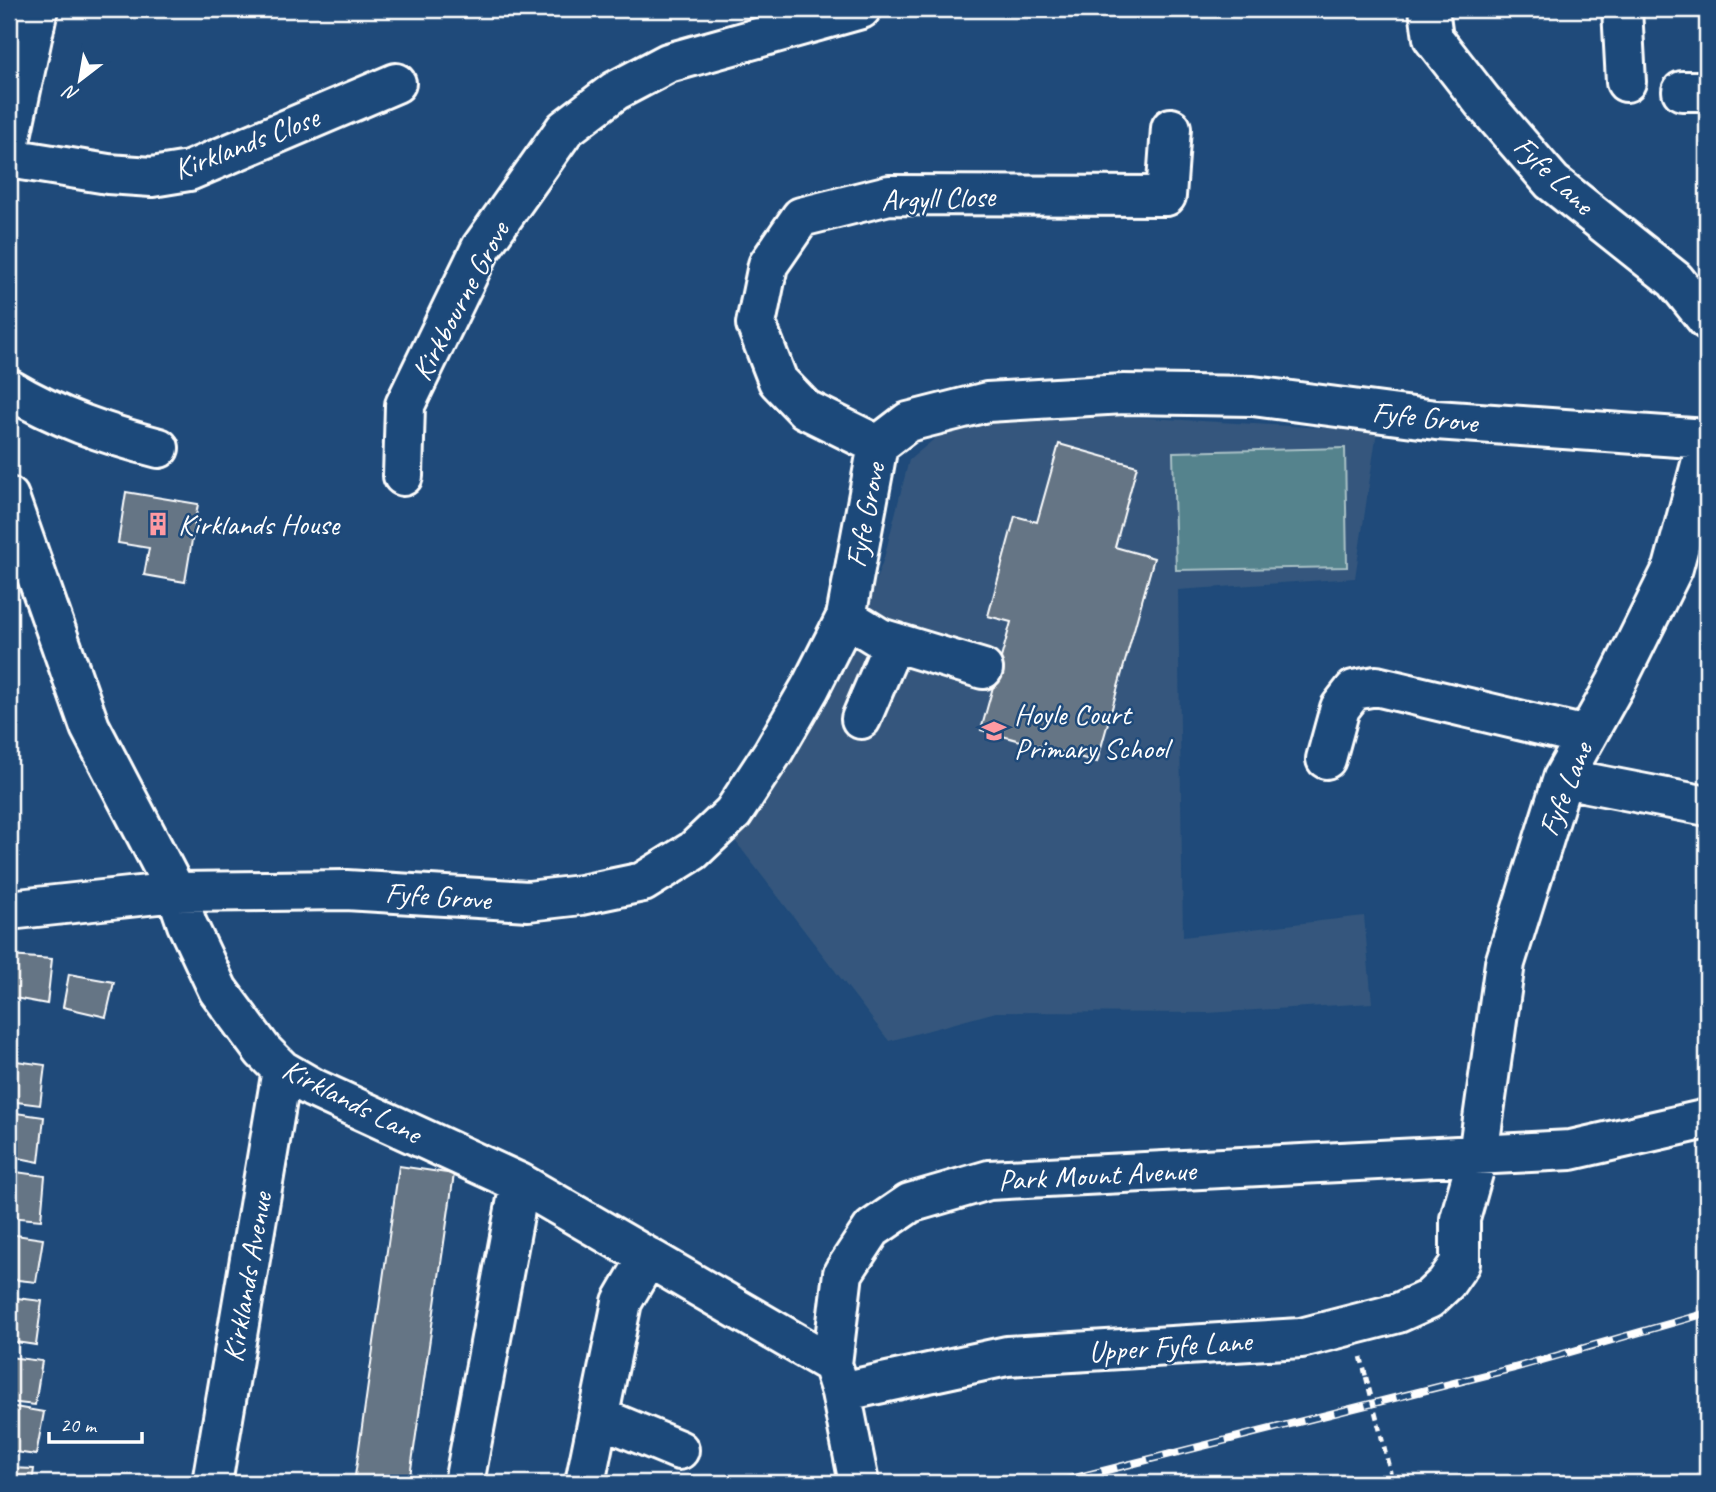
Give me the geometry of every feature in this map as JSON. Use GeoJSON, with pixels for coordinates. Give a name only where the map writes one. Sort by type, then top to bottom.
{"type":"FeatureCollection","features":[{"type":"Feature","properties":{"kind":"street"},"geometry":{"type":"LineString","coordinates":[[9,146],[37,9]]}},
{"type":"Feature","properties":{"kind":"street","name":"Kirkbourne Grove"},"geometry":{"type":"LineString","coordinates":[[403,476],[405,405],[481,248],[565,129],[615,91],[668,63],[861,9]]}},
{"type":"Feature","properties":{"kind":"street","name":"Fyfe Lane"},"geometry":{"type":"LineString","coordinates":[[1429,9],[1433,38],[1482,101],[1552,182],[1675,280],[1707,320]]}},
{"type":"Feature","properties":{"kind":"street"},"geometry":{"type":"LineString","coordinates":[[1622,9],[1626,82]]}},
{"type":"Feature","properties":{"kind":"street","name":"Kirklands Close"},"geometry":{"type":"LineString","coordinates":[[9,158],[108,174],[152,177],[189,171],[396,83]]}},
{"type":"Feature","properties":{"kind":"street","name":"Argyll Close"},"geometry":{"type":"LineString","coordinates":[[878,444],[804,409],[778,381],[757,324],[768,265],[801,217],[889,195],[1166,208],[1171,128]]}},
{"type":"Feature","properties":{"kind":"street"},"geometry":{"type":"LineString","coordinates":[[9,389],[59,416],[101,433],[159,448]]}},
{"type":"Feature","properties":{"kind":"street","name":"Fyfe Grove"},"geometry":{"type":"LineString","coordinates":[[9,910],[176,892],[346,890],[528,901],[580,895],[643,883],[693,851],[733,813],[774,752],[846,617],[878,444],[908,422],[987,402],[1124,394],[1253,396],[1437,420],[1707,441]]}},
{"type":"Feature","properties":{"kind":"street","name":"Fyfe Lane"},"geometry":{"type":"LineString","coordinates":[[1459,1243],[1460,1219],[1478,1155],[1505,963],[1563,778],[1616,683],[1673,568],[1707,441]]}},
{"type":"Feature","properties":{"kind":"street","name":"Kirklands Lane"},"geometry":{"type":"LineString","coordinates":[[9,497],[20,559],[90,727],[176,892],[187,924],[218,990],[263,1051],[282,1070],[313,1088],[520,1183],[648,1257],[837,1378]]}},
{"type":"Feature","properties":{"kind":"street"},"geometry":{"type":"LineString","coordinates":[[846,617],[880,638],[983,669]]}},
{"type":"Feature","properties":{"kind":"street"},"geometry":{"type":"LineString","coordinates":[[861,719],[894,642]]}},
{"type":"Feature","properties":{"kind":"street"},"geometry":{"type":"LineString","coordinates":[[1326,759],[1340,708],[1354,691],[1376,687],[1586,736]]}},
{"type":"Feature","properties":{"kind":"street"},"geometry":{"type":"LineString","coordinates":[[1563,778],[1707,806]]}},
{"type":"Feature","properties":{"kind":"street","name":"Kirklands Avenue"},"geometry":{"type":"LineString","coordinates":[[212,1483],[282,1070]]}},
{"type":"Feature","properties":{"kind":"street","name":"Park Mount Avenue"},"geometry":{"type":"LineString","coordinates":[[859,1483],[837,1378],[843,1273],[872,1228],[910,1203],[989,1180],[1571,1150],[1707,1119]]}},
{"type":"Feature","properties":{"kind":"street"},"geometry":{"type":"LineString","coordinates":[[464,1483],[520,1183]]}},
{"type":"Feature","properties":{"kind":"street","name":"Upper Fyfe Lane"},"geometry":{"type":"LineString","coordinates":[[837,1378],[1007,1356],[1301,1338],[1398,1313],[1429,1299],[1446,1283],[1460,1263],[1459,1243]]}},
{"type":"Feature","properties":{"kind":"street"},"geometry":{"type":"LineString","coordinates":[[585,1483],[622,1302],[648,1257]]}},
{"type":"Feature","properties":{"kind":"street"},"geometry":{"type":"LineString","coordinates":[[599,1417],[679,1450]]}},
{"type":"Feature","properties":{"kind":"path"},"geometry":{"type":"LineString","coordinates":[[1366,1377],[1393,1483]]}},
{"type":"Feature","properties":{"kind":"shaded area","name":"Hoyle Court Primary School"},"geometry":{"type":"Polygon","coordinates":[[[1113,416],[1377,431],[1355,578],[1178,590],[1183,937],[1364,916],[1372,1003],[1207,1013],[996,1012],[889,1041],[733,838],[773,792],[842,671],[884,558],[909,460],[951,425],[1113,416]]]}},
{"type":"Feature","properties":{"kind":"green space"},"geometry":{"type":"Polygon","coordinates":[[[1345,448],[1347,567],[1176,570],[1173,452],[1345,448]]]}},
{"type":"Feature","properties":{"kind":"building"},"geometry":{"type":"Polygon","coordinates":[[[1059,444],[1137,466],[1115,547],[1154,558],[1097,762],[981,730],[1011,622],[988,616],[1015,516],[1037,522],[1059,444]]]}},
{"type":"Feature","properties":{"kind":"building","name":"Kirklands House"},"geometry":{"type":"Polygon","coordinates":[[[126,492],[198,504],[185,582],[144,575],[149,548],[118,543],[126,492]]]}},
{"type":"Feature","properties":{"kind":"building"},"geometry":{"type":"Polygon","coordinates":[[[9,956],[52,959],[47,1004],[9,997],[9,956]]]}},
{"type":"Feature","properties":{"kind":"building"},"geometry":{"type":"Polygon","coordinates":[[[69,974],[114,982],[106,1017],[63,1007],[69,974]]]}},
{"type":"Feature","properties":{"kind":"building"},"geometry":{"type":"Polygon","coordinates":[[[9,1060],[45,1065],[40,1105],[9,1101],[9,1060]]]}},
{"type":"Feature","properties":{"kind":"building"},"geometry":{"type":"Polygon","coordinates":[[[9,1112],[44,1117],[39,1162],[9,1156],[9,1112]]]}},
{"type":"Feature","properties":{"kind":"building"},"geometry":{"type":"Polygon","coordinates":[[[399,1166],[454,1174],[409,1483],[354,1483],[399,1166]]]}},
{"type":"Feature","properties":{"kind":"building"},"geometry":{"type":"Polygon","coordinates":[[[9,1171],[45,1176],[41,1220],[9,1217],[9,1171]]]}},
{"type":"Feature","properties":{"kind":"building"},"geometry":{"type":"Polygon","coordinates":[[[9,1234],[43,1239],[36,1282],[9,1279],[9,1234]]]}},
{"type":"Feature","properties":{"kind":"building"},"geometry":{"type":"Polygon","coordinates":[[[9,1297],[42,1301],[36,1345],[9,1341],[9,1297]]]}},
{"type":"Feature","properties":{"kind":"building"},"geometry":{"type":"Polygon","coordinates":[[[9,1357],[42,1361],[35,1405],[9,1402],[9,1357]]]}},
{"type":"Feature","properties":{"kind":"building"},"geometry":{"type":"Polygon","coordinates":[[[9,1406],[44,1412],[36,1455],[9,1451],[9,1406]]]}},
{"type":"Feature","properties":{"kind":"building"},"geometry":{"type":"Polygon","coordinates":[[[9,1468],[34,1469],[32,1483],[9,1483],[9,1468]]]}},
{"type":"Feature","properties":{"kind":"railway"},"geometry":{"type":"LineString","coordinates":[[1055,1483],[1514,1368],[1707,1313]]}},
{"type":"Feature","properties":{"kind":"place","name":"Kirklands House"},"geometry":{"type":"Point","coordinates":[158,524]}},
{"type":"Feature","properties":{"kind":"place","name":"Hoyle Court Primary School"},"geometry":{"type":"Point","coordinates":[994,731]}}]}
